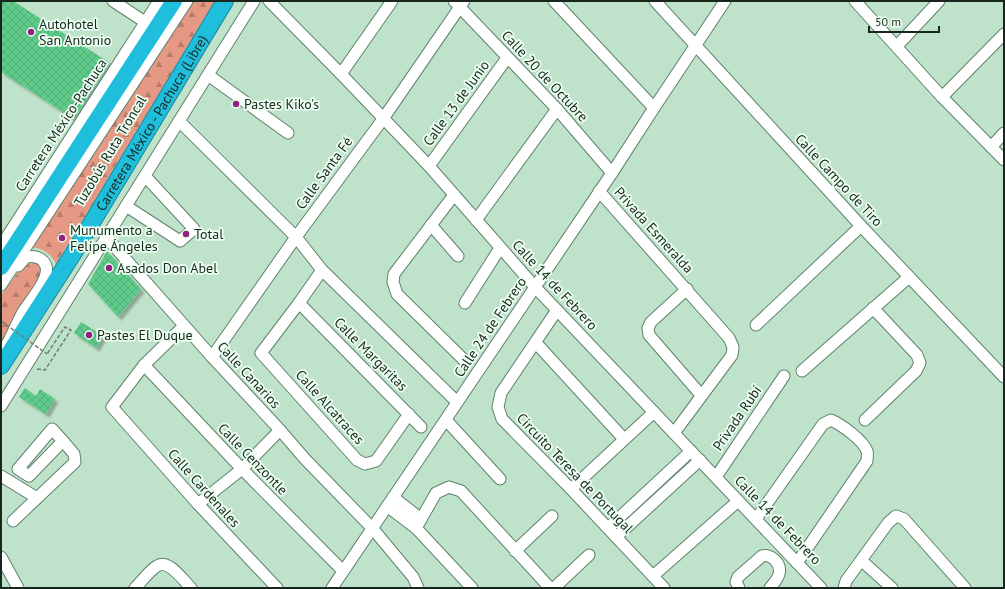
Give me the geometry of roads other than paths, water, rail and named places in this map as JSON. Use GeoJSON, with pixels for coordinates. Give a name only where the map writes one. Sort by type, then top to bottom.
{"type":"FeatureCollection","features":[{"type":"Feature","properties":{"kind":"highway"},"geometry":{"type":"LineString","coordinates":[[1,267],[174,1]]}},
{"type":"Feature","properties":{"kind":"highway","name":"Carretera México - Pachuca (Libre)"},"geometry":{"type":"LineString","coordinates":[[1,366],[73,254],[225,1]]}},
{"type":"Feature","properties":{"kind":"street"},"geometry":{"type":"LineString","coordinates":[[112,1],[145,22]]}},
{"type":"Feature","properties":{"kind":"street","name":"Carretera México-Pachuca"},"geometry":{"type":"LineString","coordinates":[[1,246],[159,1]]}},
{"type":"Feature","properties":{"kind":"street","name":"Tuzobús Ruta Troncal"},"geometry":{"type":"LineString","coordinates":[[1,285],[187,1]]}},
{"type":"Feature","properties":{"kind":"street","name":"Tuzobús Ruta Troncal"},"geometry":{"type":"LineString","coordinates":[[1,358],[219,1]]}},
{"type":"Feature","properties":{"kind":"street"},"geometry":{"type":"LineString","coordinates":[[1,406],[254,1]]}},
{"type":"Feature","properties":{"kind":"street","name":"Calle 14 de Febrero"},"geometry":{"type":"LineString","coordinates":[[269,1],[429,166],[535,287],[798,563],[816,586]]}},
{"type":"Feature","properties":{"kind":"street"},"geometry":{"type":"LineString","coordinates":[[341,74],[392,1]]}},
{"type":"Feature","properties":{"kind":"street"},"geometry":{"type":"LineString","coordinates":[[554,1],[654,108]]}},
{"type":"Feature","properties":{"kind":"street","name":"Calle Campo de Tiro"},"geometry":{"type":"LineString","coordinates":[[655,1],[861,226],[1004,377]]}},
{"type":"Feature","properties":{"kind":"street","name":"Calle 24 de Febrero"},"geometry":{"type":"LineString","coordinates":[[332,588],[612,173],[725,1]]}},
{"type":"Feature","properties":{"kind":"street"},"geometry":{"type":"LineString","coordinates":[[855,1],[942,97],[1004,160]]}},
{"type":"Feature","properties":{"kind":"street"},"geometry":{"type":"LineString","coordinates":[[897,46],[939,1]]}},
{"type":"Feature","properties":{"kind":"street","name":"Calle 20 de Octubre"},"geometry":{"type":"LineString","coordinates":[[459,3],[507,58],[557,109],[612,173]]}},
{"type":"Feature","properties":{"kind":"street","name":"Calle Santa Fé"},"geometry":{"type":"LineString","coordinates":[[212,357],[296,237],[383,119],[459,3]]}},
{"type":"Feature","properties":{"kind":"street"},"geometry":{"type":"LineString","coordinates":[[942,97],[1004,34]]}},
{"type":"Feature","properties":{"kind":"street","name":"Calle 13 de Junio"},"geometry":{"type":"LineString","coordinates":[[429,166],[507,58]]}},
{"type":"Feature","properties":{"kind":"street"},"geometry":{"type":"LineString","coordinates":[[208,74],[288,132]]}},
{"type":"Feature","properties":{"kind":"street"},"geometry":{"type":"LineString","coordinates":[[476,220],[557,109]]}},
{"type":"Feature","properties":{"kind":"street"},"geometry":{"type":"LineString","coordinates":[[179,121],[296,237],[322,270],[458,402]]}},
{"type":"Feature","properties":{"kind":"street"},"geometry":{"type":"LineString","coordinates":[[991,147],[1004,133]]}},
{"type":"Feature","properties":{"kind":"street"},"geometry":{"type":"LineString","coordinates":[[126,206],[180,241],[194,229],[145,176]]}},
{"type":"Feature","properties":{"kind":"street","name":"Privada Esmeralda"},"geometry":{"type":"LineString","coordinates":[[599,191],[687,290],[728,338],[733,347],[732,355],[674,433]]}},
{"type":"Feature","properties":{"kind":"street"},"geometry":{"type":"LineString","coordinates":[[454,195],[394,274],[392,282],[397,294],[466,362]]}},
{"type":"Feature","properties":{"kind":"street"},"geometry":{"type":"LineString","coordinates":[[431,225],[458,256]]}},
{"type":"Feature","properties":{"kind":"street"},"geometry":{"type":"LineString","coordinates":[[756,324],[861,226]]}},
{"type":"Feature","properties":{"kind":"street","name":"Calle Canarios"},"geometry":{"type":"LineString","coordinates":[[107,238],[212,357],[373,529],[412,577],[418,588]]}},
{"type":"Feature","properties":{"kind":"street"},"geometry":{"type":"LineString","coordinates":[[465,303],[500,248]]}},
{"type":"Feature","properties":{"kind":"street"},"geometry":{"type":"LineString","coordinates":[[1,290],[26,257],[30,256],[38,258],[46,265],[47,270],[43,281],[23,311],[1,358]]}},
{"type":"Feature","properties":{"kind":"street"},"geometry":{"type":"LineString","coordinates":[[299,302],[322,270]]}},
{"type":"Feature","properties":{"kind":"street"},"geometry":{"type":"LineString","coordinates":[[802,371],[909,277]]}},
{"type":"Feature","properties":{"kind":"street","name":"Privada Esmeralda"},"geometry":{"type":"LineString","coordinates":[[687,290],[650,322],[648,328],[649,335],[701,395]]}},
{"type":"Feature","properties":{"kind":"street","name":"Calle Alcatraces"},"geometry":{"type":"LineString","coordinates":[[299,302],[261,353],[357,460],[365,464],[376,461],[409,414]]}},
{"type":"Feature","properties":{"kind":"street","name":"Calle Margaritas"},"geometry":{"type":"LineString","coordinates":[[299,302],[421,427]]}},
{"type":"Feature","properties":{"kind":"street"},"geometry":{"type":"LineString","coordinates":[[865,420],[916,371],[920,363],[917,355],[873,308]]}},
{"type":"Feature","properties":{"kind":"street","name":"Circuito Teresa de Portugal"},"geometry":{"type":"LineString","coordinates":[[557,310],[502,393],[498,407],[502,420],[571,489],[664,588]]}},
{"type":"Feature","properties":{"kind":"street"},"geometry":{"type":"LineString","coordinates":[[144,364],[184,326]]}},
{"type":"Feature","properties":{"kind":"street"},"geometry":{"type":"LineString","coordinates":[[536,343],[624,439]]}},
{"type":"Feature","properties":{"kind":"street","name":"Calle Cardenales"},"geometry":{"type":"LineString","coordinates":[[144,364],[112,407],[198,504],[276,588]]}},
{"type":"Feature","properties":{"kind":"street","name":"Calle Cenzontle"},"geometry":{"type":"LineString","coordinates":[[144,364],[242,469],[343,572]]}},
{"type":"Feature","properties":{"kind":"street","name":"Privada Rubí"},"geometry":{"type":"LineString","coordinates":[[716,477],[784,376]]}},
{"type":"Feature","properties":{"kind":"street"},"geometry":{"type":"LineString","coordinates":[[571,489],[654,412]]}},
{"type":"Feature","properties":{"kind":"street"},"geometry":{"type":"LineString","coordinates":[[446,420],[500,479]]}},
{"type":"Feature","properties":{"kind":"street"},"geometry":{"type":"LineString","coordinates":[[756,519],[823,424],[831,420],[841,424],[864,446],[868,453],[867,461],[798,563]]}},
{"type":"Feature","properties":{"kind":"street"},"geometry":{"type":"LineString","coordinates":[[198,504],[242,469],[280,430]]}},
{"type":"Feature","properties":{"kind":"street"},"geometry":{"type":"LineString","coordinates":[[13,521],[75,462],[74,454],[63,441]]}},
{"type":"Feature","properties":{"kind":"street"},"geometry":{"type":"LineString","coordinates":[[608,528],[691,451]]}},
{"type":"Feature","properties":{"kind":"street"},"geometry":{"type":"LineString","coordinates":[[616,537],[700,460]]}},
{"type":"Feature","properties":{"kind":"street"},"geometry":{"type":"LineString","coordinates":[[1,476],[37,498]]}},
{"type":"Feature","properties":{"kind":"street"},"geometry":{"type":"LineString","coordinates":[[419,523],[436,493],[449,487],[461,491],[550,588]]}},
{"type":"Feature","properties":{"kind":"street"},"geometry":{"type":"LineString","coordinates":[[390,501],[419,523],[472,588]]}},
{"type":"Feature","properties":{"kind":"street"},"geometry":{"type":"LineString","coordinates":[[653,576],[738,501]]}},
{"type":"Feature","properties":{"kind":"street"},"geometry":{"type":"LineString","coordinates":[[515,551],[552,516]]}},
{"type":"Feature","properties":{"kind":"street"},"geometry":{"type":"LineString","coordinates":[[844,588],[846,581],[888,523],[896,516],[904,519],[965,588]]}},
{"type":"Feature","properties":{"kind":"street"},"geometry":{"type":"LineString","coordinates":[[739,588],[736,582],[738,578],[766,554],[771,556],[779,565],[780,569],[779,575],[770,588]]}},
{"type":"Feature","properties":{"kind":"street"},"geometry":{"type":"LineString","coordinates":[[554,588],[589,555]]}},
{"type":"Feature","properties":{"kind":"street"},"geometry":{"type":"LineString","coordinates":[[1,557],[18,588]]}},
{"type":"Feature","properties":{"kind":"street"},"geometry":{"type":"LineString","coordinates":[[862,560],[892,588]]}},
{"type":"Feature","properties":{"kind":"street"},"geometry":{"type":"LineString","coordinates":[[135,588],[157,565],[163,563],[170,566],[191,588]]}},
{"type":"Feature","properties":{"kind":"place","name":"Autohotel San Antonio"},"geometry":{"type":"Point","coordinates":[31,32]}},
{"type":"Feature","properties":{"kind":"place","name":"Pastes Kiko's"},"geometry":{"type":"Point","coordinates":[236,104]}},
{"type":"Feature","properties":{"kind":"place","name":"Total"},"geometry":{"type":"Point","coordinates":[186,234]}},
{"type":"Feature","properties":{"kind":"place","name":"Munumento a Felípe Ángeles"},"geometry":{"type":"Point","coordinates":[62,238]}},
{"type":"Feature","properties":{"kind":"place","name":"Asados Don Abel"},"geometry":{"type":"Point","coordinates":[109,268]}},
{"type":"Feature","properties":{"kind":"place","name":"Pastes El Duque"},"geometry":{"type":"Point","coordinates":[89,335]}}]}
